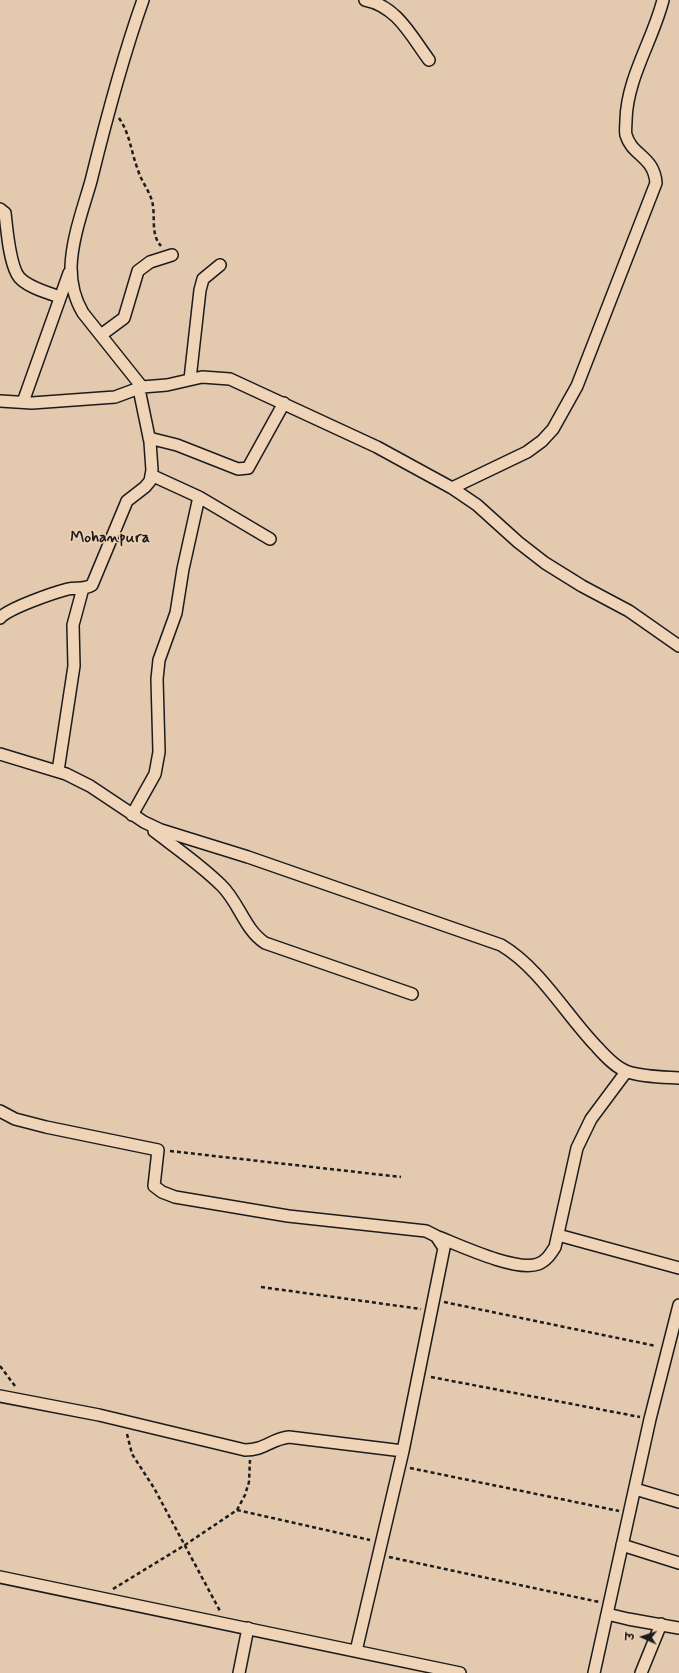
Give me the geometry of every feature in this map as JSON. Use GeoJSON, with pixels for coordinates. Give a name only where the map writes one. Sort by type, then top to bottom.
{"type":"FeatureCollection","features":[{"type":"Feature","properties":{"kind":"street"},"geometry":{"type":"LineString","coordinates":[[23,402],[71,266],[75,242],[111,106],[143,0]]}},
{"type":"Feature","properties":{"kind":"street"},"geometry":{"type":"LineString","coordinates":[[365,0],[378,2],[395,13],[429,60]]}},
{"type":"Feature","properties":{"kind":"street"},"geometry":{"type":"LineString","coordinates":[[452,488],[527,452],[542,442],[553,429],[577,386],[656,183],[652,166],[629,142],[626,134],[626,110],[633,82],[660,1]]}},
{"type":"Feature","properties":{"kind":"street"},"geometry":{"type":"LineString","coordinates":[[0,209],[5,213],[9,244],[17,275],[33,287],[60,297]]}},
{"type":"Feature","properties":{"kind":"street"},"geometry":{"type":"LineString","coordinates":[[101,335],[124,318],[138,271],[150,262],[172,254]]}},
{"type":"Feature","properties":{"kind":"street"},"geometry":{"type":"LineString","coordinates":[[190,379],[200,290],[203,279],[220,265]]}},
{"type":"Feature","properties":{"kind":"street"},"geometry":{"type":"LineString","coordinates":[[0,617],[10,611],[69,589],[92,586],[126,501],[145,487],[150,481],[149,438],[140,388],[75,301],[72,286],[71,266]]}},
{"type":"Feature","properties":{"kind":"street"},"geometry":{"type":"LineString","coordinates":[[0,401],[23,402],[115,397],[140,388],[167,385],[202,377],[230,379],[377,447],[452,488],[477,505],[518,542],[546,563],[582,586],[629,611],[679,646]]}},
{"type":"Feature","properties":{"kind":"street"},"geometry":{"type":"LineString","coordinates":[[149,438],[177,445],[238,469],[248,468],[284,403]]}},
{"type":"Feature","properties":{"kind":"street"},"geometry":{"type":"LineString","coordinates":[[150,475],[199,497],[270,539]]}},
{"type":"Feature","properties":{"kind":"street"},"geometry":{"type":"LineString","coordinates":[[132,815],[155,774],[159,752],[159,660],[176,613],[183,569],[199,497]]}},
{"type":"Feature","properties":{"kind":"street"},"geometry":{"type":"LineString","coordinates":[[58,771],[74,666],[73,625],[84,588]]}},
{"type":"Feature","properties":{"kind":"street"},"geometry":{"type":"LineString","coordinates":[[0,754],[58,771],[90,786],[132,815],[161,830],[255,860],[501,945],[513,952],[528,966],[590,1040],[610,1060],[626,1072],[645,1076],[679,1078]]}},
{"type":"Feature","properties":{"kind":"street"},"geometry":{"type":"LineString","coordinates":[[144,822],[221,885],[234,900],[252,932],[265,943],[412,994]]}},
{"type":"Feature","properties":{"kind":"street"},"geometry":{"type":"LineString","coordinates":[[0,1111],[15,1119],[46,1127],[158,1150],[154,1186],[162,1192],[175,1197],[295,1217],[426,1231],[506,1262],[527,1266],[537,1265],[546,1260],[555,1248],[577,1148],[592,1119],[626,1072]]}},
{"type":"Feature","properties":{"kind":"street"},"geometry":{"type":"LineString","coordinates":[[558,1235],[679,1268]]}},
{"type":"Feature","properties":{"kind":"street"},"geometry":{"type":"LineString","coordinates":[[356,1651],[400,1466],[435,1300],[444,1248],[436,1236]]}},
{"type":"Feature","properties":{"kind":"street"},"geometry":{"type":"LineString","coordinates":[[594,1673],[650,1419],[679,1305]]}},
{"type":"Feature","properties":{"kind":"street"},"geometry":{"type":"LineString","coordinates":[[0,1396],[125,1421],[212,1443],[251,1450],[258,1450],[280,1438],[290,1437],[403,1451]]}},
{"type":"Feature","properties":{"kind":"street"},"geometry":{"type":"LineString","coordinates":[[635,1489],[679,1502]]}},
{"type":"Feature","properties":{"kind":"street"},"geometry":{"type":"LineString","coordinates":[[622,1545],[679,1563]]}},
{"type":"Feature","properties":{"kind":"street"},"geometry":{"type":"LineString","coordinates":[[0,1577],[460,1673]]}},
{"type":"Feature","properties":{"kind":"street"},"geometry":{"type":"LineString","coordinates":[[608,1609],[628,1619],[679,1628]]}},
{"type":"Feature","properties":{"kind":"street"},"geometry":{"type":"LineString","coordinates":[[641,1673],[661,1624]]}},
{"type":"Feature","properties":{"kind":"street"},"geometry":{"type":"LineString","coordinates":[[239,1673],[248,1628]]}},
{"type":"Feature","properties":{"kind":"path"},"geometry":{"type":"LineString","coordinates":[[111,106],[126,130],[132,144],[137,168],[151,199],[154,209],[154,226],[157,242],[172,254]]}},
{"type":"Feature","properties":{"kind":"path"},"geometry":{"type":"LineString","coordinates":[[158,1150],[401,1177]]}},
{"type":"Feature","properties":{"kind":"path"},"geometry":{"type":"LineString","coordinates":[[261,1287],[432,1311]]}},
{"type":"Feature","properties":{"kind":"path"},"geometry":{"type":"LineString","coordinates":[[435,1300],[669,1349]]}},
{"type":"Feature","properties":{"kind":"path"},"geometry":{"type":"LineString","coordinates":[[0,1366],[26,1401]]}},
{"type":"Feature","properties":{"kind":"path"},"geometry":{"type":"LineString","coordinates":[[419,1374],[650,1419]]}},
{"type":"Feature","properties":{"kind":"path"},"geometry":{"type":"LineString","coordinates":[[125,1421],[132,1454],[154,1488],[227,1624]]}},
{"type":"Feature","properties":{"kind":"path"},"geometry":{"type":"LineString","coordinates":[[99,1597],[185,1545],[237,1510],[245,1496],[249,1482],[251,1450]]}},
{"type":"Feature","properties":{"kind":"path"},"geometry":{"type":"LineString","coordinates":[[400,1466],[630,1513]]}},
{"type":"Feature","properties":{"kind":"path"},"geometry":{"type":"LineString","coordinates":[[237,1510],[382,1542]]}},
{"type":"Feature","properties":{"kind":"path"},"geometry":{"type":"LineString","coordinates":[[379,1555],[608,1609]]}},
{"type":"Feature","properties":{"kind":"district","name":"Mohanpura"},"geometry":{"type":"Point","coordinates":[110,539]}}]}
